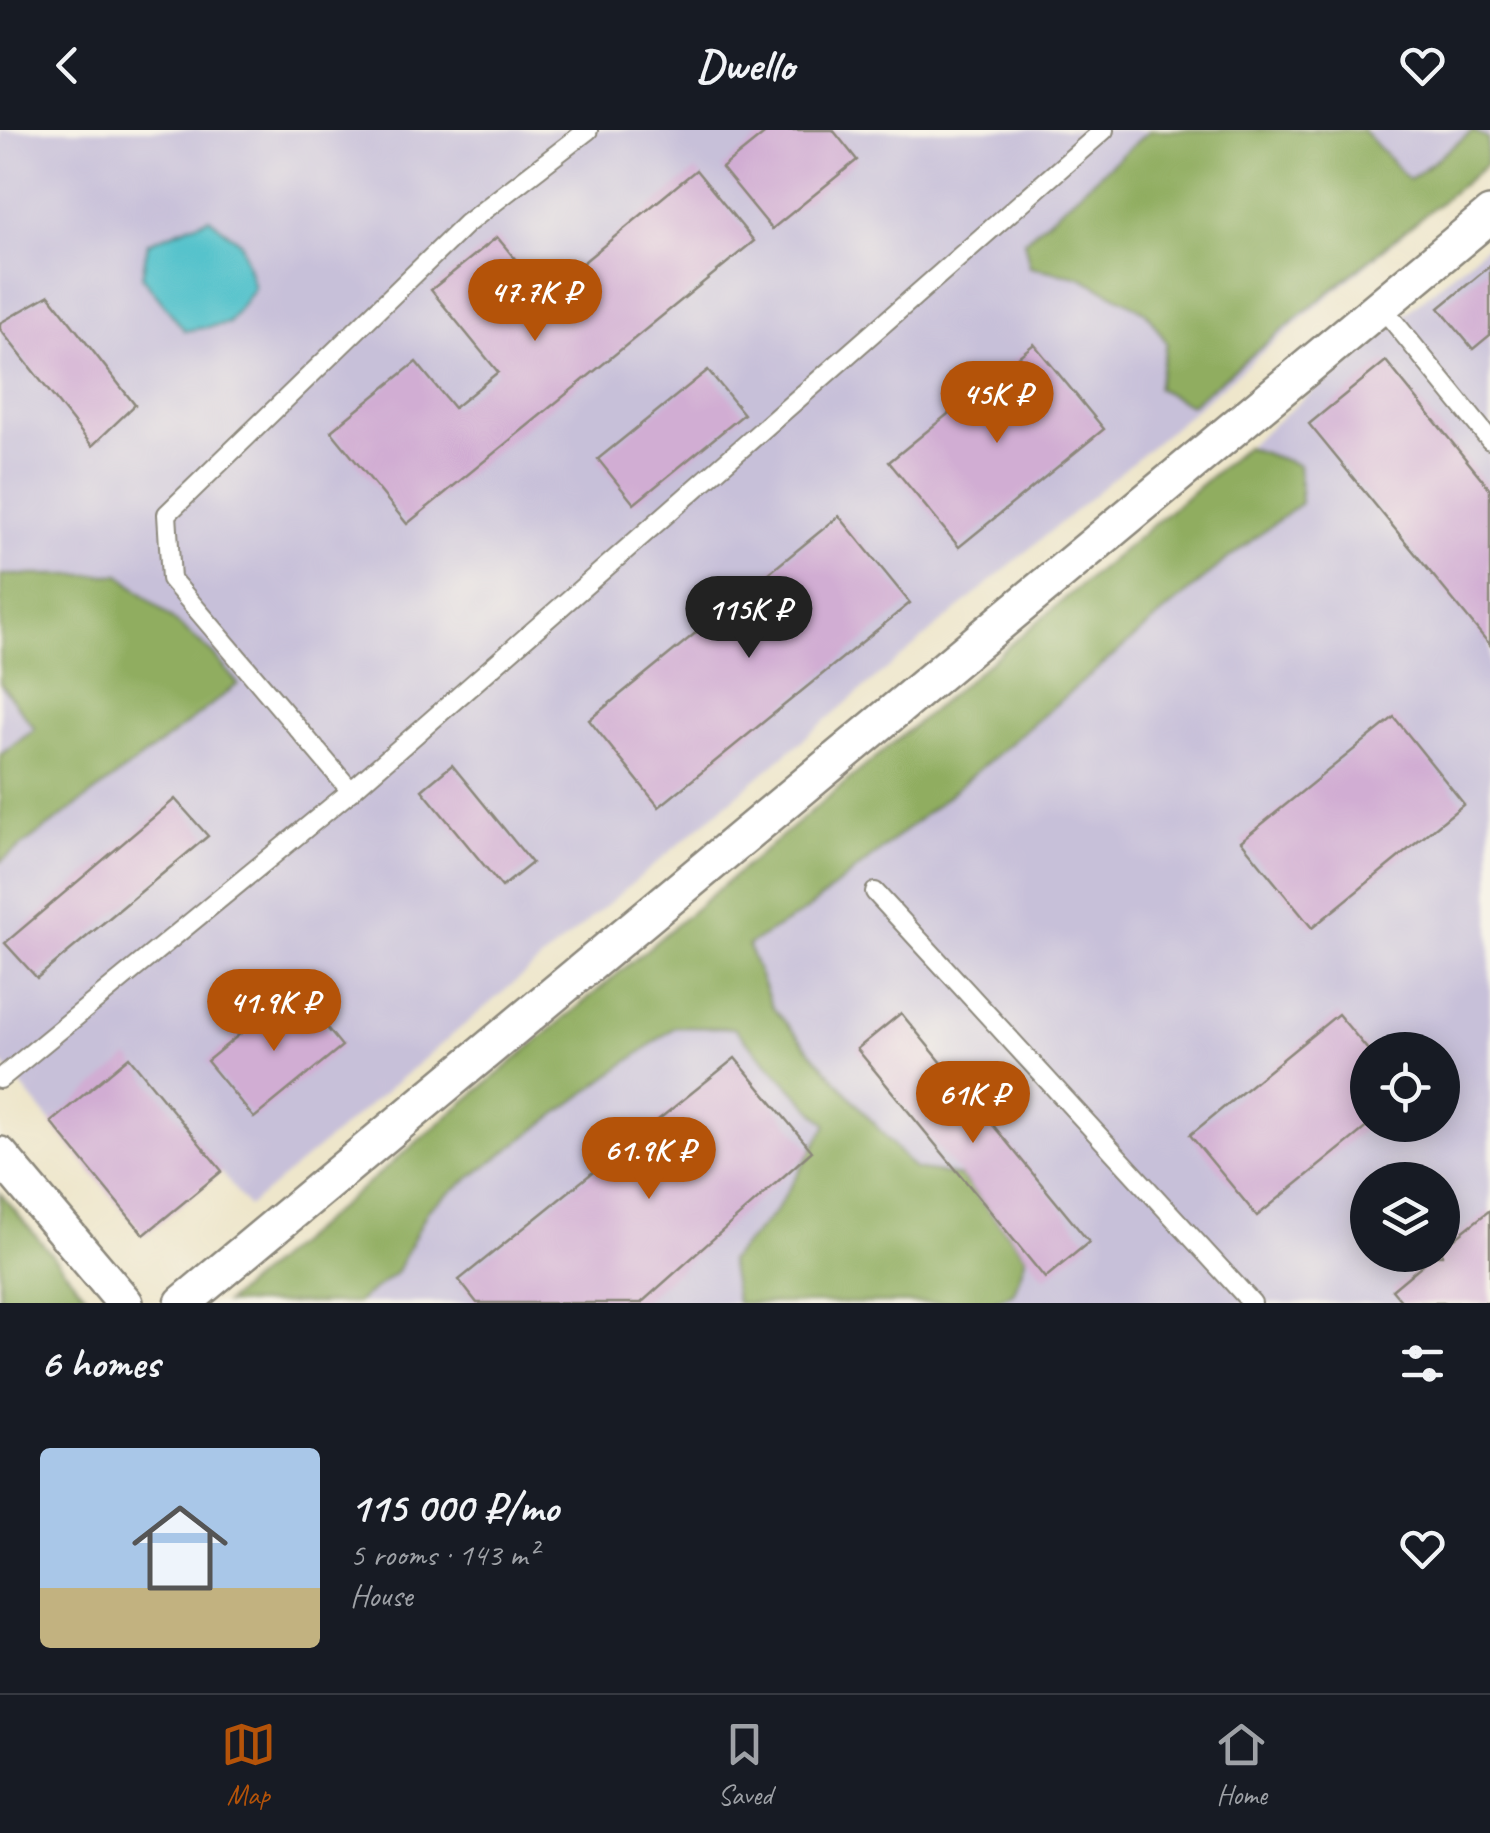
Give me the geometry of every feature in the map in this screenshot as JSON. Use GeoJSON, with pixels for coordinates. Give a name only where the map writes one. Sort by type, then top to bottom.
{"type":"FeatureCollection","features":[{"type":"Feature","properties":{"kind":"street"},"geometry":{"type":"LineString","coordinates":[[183,1303],[1490,215]]}},
{"type":"Feature","properties":{"kind":"street"},"geometry":{"type":"LineString","coordinates":[[0,1155],[124,1303]]}},
{"type":"Feature","properties":{"kind":"lane"},"geometry":{"type":"LineString","coordinates":[[351,791],[172,579],[167,514],[466,224],[588,130]]}},
{"type":"Feature","properties":{"kind":"lane"},"geometry":{"type":"LineString","coordinates":[[0,1079],[351,791],[1104,130]]}},
{"type":"Feature","properties":{"kind":"lane"},"geometry":{"type":"LineString","coordinates":[[1381,306],[1490,440]]}},
{"type":"Feature","properties":{"kind":"lane"},"geometry":{"type":"LineString","coordinates":[[876,892],[1243,1300]]}},
{"type":"Feature","properties":{"kind":"shaded area"},"geometry":{"type":"Polygon","coordinates":[[[0,130],[1490,130],[1490,161],[248,1207],[221,1171],[144,1235],[0,1060],[0,130]]]}},
{"type":"Feature","properties":{"kind":"shaded area"},"geometry":{"type":"Polygon","coordinates":[[[1490,243],[1490,1303],[225,1303],[1490,243]]]}},
{"type":"Feature","properties":{"kind":"green space"},"geometry":{"type":"Polygon","coordinates":[[[1150,130],[1363,130],[1409,180],[1473,131],[1488,138],[1486,165],[1190,405],[1157,388],[1167,343],[1146,312],[1080,277],[1030,267],[1024,241],[1150,130]]]}},
{"type":"Feature","properties":{"kind":"green space"},"geometry":{"type":"Polygon","coordinates":[[[1246,447],[1299,465],[1301,503],[1226,560],[804,912],[748,945],[772,1007],[914,1169],[961,1176],[1026,1256],[1014,1293],[991,1303],[737,1303],[729,1261],[775,1212],[827,1125],[734,1028],[675,1027],[429,1208],[396,1273],[356,1303],[225,1303],[1246,447]]]}},
{"type":"Feature","properties":{"kind":"green space"},"geometry":{"type":"Polygon","coordinates":[[[1,575],[120,575],[212,653],[238,684],[0,862],[0,755],[35,729],[0,683],[1,575]]]}},
{"type":"Feature","properties":{"kind":"green space"},"geometry":{"type":"Polygon","coordinates":[[[0,1193],[84,1293],[94,1303],[0,1303],[0,1193]]]}},
{"type":"Feature","properties":{"kind":"water"},"geometry":{"type":"Polygon","coordinates":[[[209,218],[241,243],[254,288],[229,323],[185,331],[142,277],[148,243],[209,218]]]}},
{"type":"Feature","properties":{"kind":"building"},"geometry":{"type":"Polygon","coordinates":[[[769,130],[833,130],[857,160],[772,229],[722,168],[769,130]]]}},
{"type":"Feature","properties":{"kind":"building"},"geometry":{"type":"Polygon","coordinates":[[[696,170],[754,241],[407,524],[331,431],[416,362],[454,408],[498,372],[431,290],[497,237],[564,318],[588,299],[568,275],[696,170]]]}},
{"type":"Feature","properties":{"kind":"building"},"geometry":{"type":"Polygon","coordinates":[[[1490,266],[1490,335],[1473,349],[1439,308],[1490,266]]]}},
{"type":"Feature","properties":{"kind":"building"},"geometry":{"type":"Polygon","coordinates":[[[49,295],[135,405],[92,446],[0,329],[0,323],[49,295]]]}},
{"type":"Feature","properties":{"kind":"building"},"geometry":{"type":"Polygon","coordinates":[[[1034,344],[1104,429],[959,547],[889,462],[1034,344]]]}},
{"type":"Feature","properties":{"kind":"building"},"geometry":{"type":"Polygon","coordinates":[[[1386,361],[1490,489],[1490,645],[1309,424],[1386,361]]]}},
{"type":"Feature","properties":{"kind":"building"},"geometry":{"type":"Polygon","coordinates":[[[708,370],[744,414],[634,504],[598,459],[708,370]]]}},
{"type":"Feature","properties":{"kind":"building"},"geometry":{"type":"Polygon","coordinates":[[[839,516],[910,603],[659,807],[589,720],[839,516]]]}},
{"type":"Feature","properties":{"kind":"building"},"geometry":{"type":"Polygon","coordinates":[[[1394,717],[1464,804],[1312,928],[1241,841],[1394,717]]]}},
{"type":"Feature","properties":{"kind":"building"},"geometry":{"type":"Polygon","coordinates":[[[452,765],[532,863],[502,887],[422,790],[452,765]]]}},
{"type":"Feature","properties":{"kind":"building"},"geometry":{"type":"Polygon","coordinates":[[[175,799],[208,836],[37,978],[5,943],[175,799]]]}},
{"type":"Feature","properties":{"kind":"building"},"geometry":{"type":"Polygon","coordinates":[[[295,989],[342,1046],[254,1118],[207,1061],[295,989]]]}},
{"type":"Feature","properties":{"kind":"building"},"geometry":{"type":"Polygon","coordinates":[[[901,1013],[1089,1242],[1045,1278],[857,1049],[901,1013]]]}},
{"type":"Feature","properties":{"kind":"building"},"geometry":{"type":"Polygon","coordinates":[[[1338,1014],[1353,1032],[1350,1141],[1257,1216],[1190,1135],[1338,1014]]]}},
{"type":"Feature","properties":{"kind":"building"},"geometry":{"type":"Polygon","coordinates":[[[129,1057],[222,1171],[144,1235],[51,1122],[129,1057]]]}},
{"type":"Feature","properties":{"kind":"building"},"geometry":{"type":"Polygon","coordinates":[[[735,1058],[812,1151],[641,1303],[477,1303],[459,1280],[735,1058]]]}},
{"type":"Feature","properties":{"kind":"building"},"geometry":{"type":"Polygon","coordinates":[[[1490,1210],[1490,1303],[1403,1303],[1392,1290],[1414,1272],[1460,1272],[1460,1234],[1490,1210]]]}}]}
